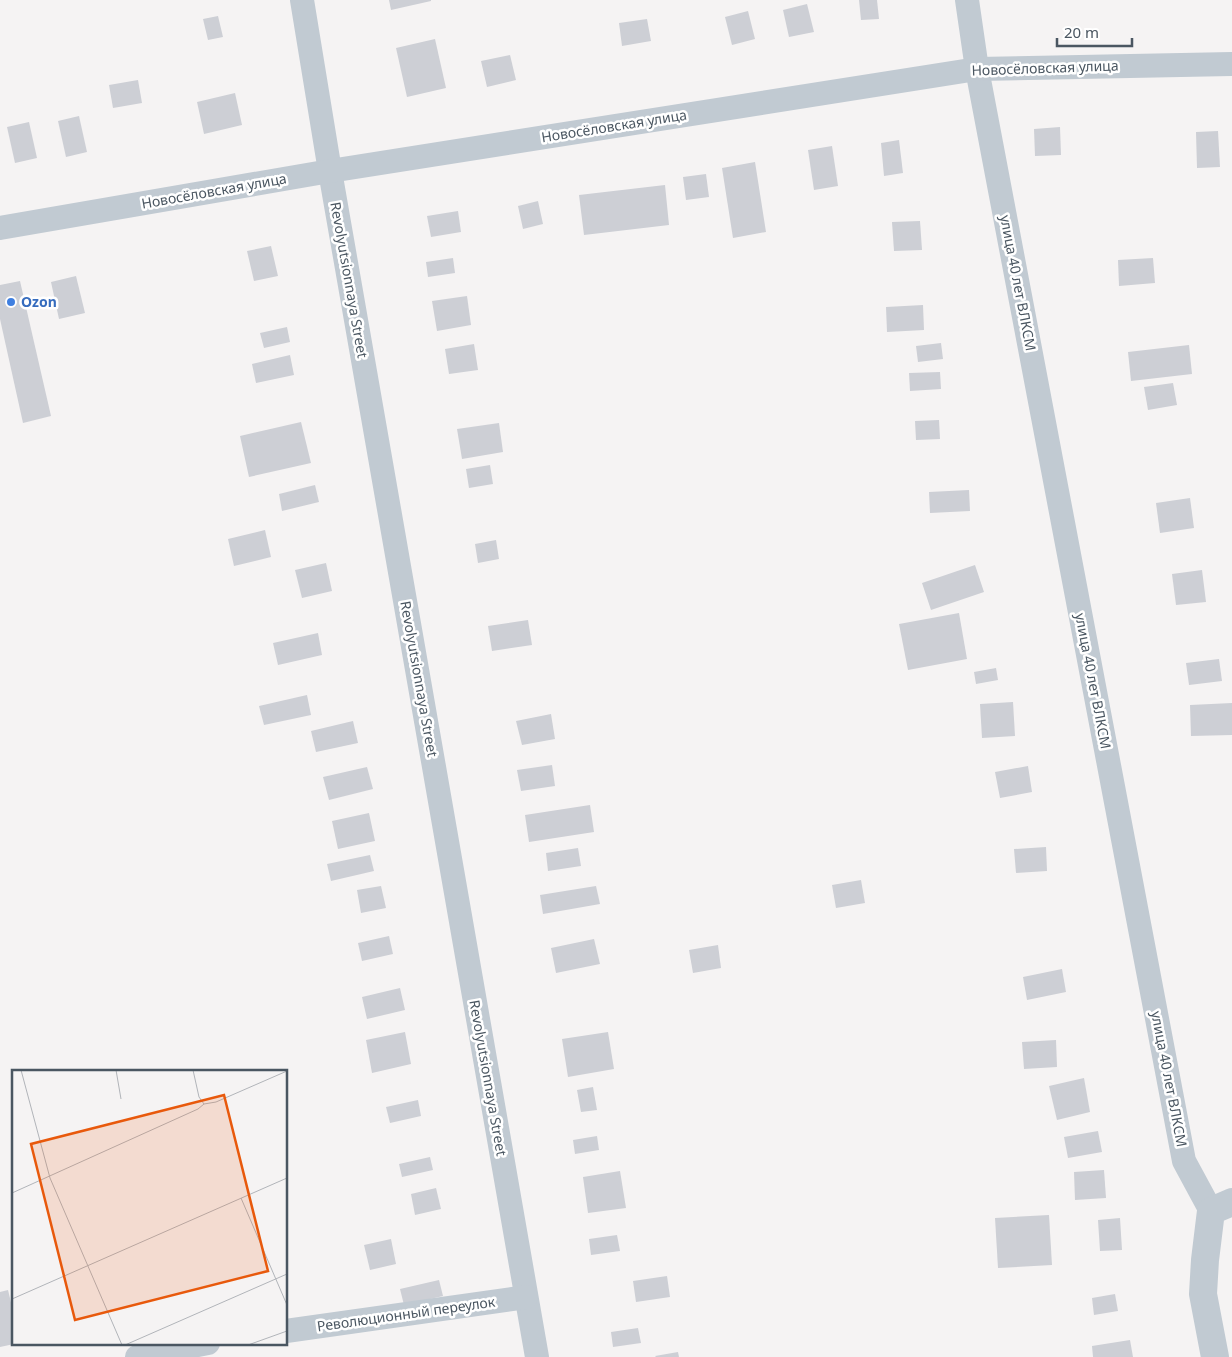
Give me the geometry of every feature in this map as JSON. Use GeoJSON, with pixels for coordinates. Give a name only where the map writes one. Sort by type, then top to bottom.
{"type":"FeatureCollection","features":[{"type":"Feature","properties":{"kind":"street","name":"Revolyutsionnaya Street"},"geometry":{"type":"LineString","coordinates":[[302,0],[330,171],[537,1357]]}},
{"type":"Feature","properties":{"kind":"street","name":"улица 40 лет ВЛКСМ"},"geometry":{"type":"LineString","coordinates":[[967,0],[978,69],[1184,1161],[1222,1207],[1205,1260],[1203,1294],[1214,1357]]}},
{"type":"Feature","properties":{"kind":"street","name":"Новосёловская улица"},"geometry":{"type":"LineString","coordinates":[[0,228],[330,171],[978,69],[1232,64]]}},
{"type":"Feature","properties":{"kind":"street","name":"Революционный переулок"},"geometry":{"type":"LineString","coordinates":[[288,1331],[526,1297]]}},
{"type":"Feature","properties":{"kind":"street"},"geometry":{"type":"LineString","coordinates":[[137,1357],[203,1344]]}},
{"type":"Feature","properties":{"kind":"building"},"geometry":{"type":"Polygon","coordinates":[[[389,0],[431,0],[431,1],[391,10],[389,0]]]}},
{"type":"Feature","properties":{"kind":"building"},"geometry":{"type":"Polygon","coordinates":[[[859,0],[877,0],[879,19],[861,20],[859,0]]]}},
{"type":"Feature","properties":{"kind":"building"},"geometry":{"type":"Polygon","coordinates":[[[807,4],[814,32],[789,37],[783,10],[807,4]]]}},
{"type":"Feature","properties":{"kind":"building"},"geometry":{"type":"Polygon","coordinates":[[[748,11],[755,39],[732,45],[725,17],[748,11]]]}},
{"type":"Feature","properties":{"kind":"building"},"geometry":{"type":"Polygon","coordinates":[[[218,16],[223,37],[208,40],[203,19],[218,16]]]}},
{"type":"Feature","properties":{"kind":"building"},"geometry":{"type":"Polygon","coordinates":[[[647,19],[651,41],[622,46],[619,23],[647,19]]]}},
{"type":"Feature","properties":{"kind":"building"},"geometry":{"type":"Polygon","coordinates":[[[435,39],[446,88],[407,97],[396,48],[435,39]]]}},
{"type":"Feature","properties":{"kind":"building"},"geometry":{"type":"Polygon","coordinates":[[[510,55],[516,80],[487,87],[481,61],[510,55]]]}},
{"type":"Feature","properties":{"kind":"building"},"geometry":{"type":"Polygon","coordinates":[[[138,80],[142,103],[113,108],[109,85],[138,80]]]}},
{"type":"Feature","properties":{"kind":"building"},"geometry":{"type":"Polygon","coordinates":[[[235,93],[242,125],[204,134],[197,102],[235,93]]]}},
{"type":"Feature","properties":{"kind":"building"},"geometry":{"type":"Polygon","coordinates":[[[79,116],[87,152],[66,157],[58,121],[79,116]]]}},
{"type":"Feature","properties":{"kind":"building"},"geometry":{"type":"Polygon","coordinates":[[[29,122],[37,158],[15,163],[7,127],[29,122]]]}},
{"type":"Feature","properties":{"kind":"building"},"geometry":{"type":"Polygon","coordinates":[[[1060,127],[1061,155],[1035,156],[1034,129],[1060,127]]]}},
{"type":"Feature","properties":{"kind":"building"},"geometry":{"type":"Polygon","coordinates":[[[1218,131],[1220,167],[1197,168],[1196,132],[1218,131]]]}},
{"type":"Feature","properties":{"kind":"building"},"geometry":{"type":"Polygon","coordinates":[[[899,140],[903,173],[884,176],[881,143],[899,140]]]}},
{"type":"Feature","properties":{"kind":"building"},"geometry":{"type":"Polygon","coordinates":[[[832,146],[838,186],[814,190],[808,150],[832,146]]]}},
{"type":"Feature","properties":{"kind":"building"},"geometry":{"type":"Polygon","coordinates":[[[755,162],[766,232],[733,238],[722,168],[755,162]]]}},
{"type":"Feature","properties":{"kind":"building"},"geometry":{"type":"Polygon","coordinates":[[[706,174],[709,197],[686,200],[683,177],[706,174]]]}},
{"type":"Feature","properties":{"kind":"building"},"geometry":{"type":"Polygon","coordinates":[[[665,185],[669,225],[584,235],[579,195],[665,185]]]}},
{"type":"Feature","properties":{"kind":"building"},"geometry":{"type":"Polygon","coordinates":[[[538,201],[543,224],[523,229],[518,206],[538,201]]]}},
{"type":"Feature","properties":{"kind":"building"},"geometry":{"type":"Polygon","coordinates":[[[458,211],[461,232],[431,237],[427,216],[458,211]]]}},
{"type":"Feature","properties":{"kind":"building"},"geometry":{"type":"Polygon","coordinates":[[[920,221],[922,250],[894,251],[892,222],[920,221]]]}},
{"type":"Feature","properties":{"kind":"building"},"geometry":{"type":"Polygon","coordinates":[[[271,246],[278,276],[254,281],[247,251],[271,246]]]}},
{"type":"Feature","properties":{"kind":"building"},"geometry":{"type":"Polygon","coordinates":[[[453,258],[455,273],[428,277],[426,262],[453,258]]]}},
{"type":"Feature","properties":{"kind":"building"},"geometry":{"type":"Polygon","coordinates":[[[1153,258],[1155,283],[1119,286],[1118,260],[1153,258]]]}},
{"type":"Feature","properties":{"kind":"building"},"geometry":{"type":"Polygon","coordinates":[[[76,276],[85,313],[59,319],[51,282],[76,276]]]}},
{"type":"Feature","properties":{"kind":"building"},"geometry":{"type":"Polygon","coordinates":[[[20,281],[51,416],[23,423],[0,319],[0,285],[20,281]]]}},
{"type":"Feature","properties":{"kind":"building"},"geometry":{"type":"Polygon","coordinates":[[[467,296],[471,325],[437,331],[432,301],[467,296]]]}},
{"type":"Feature","properties":{"kind":"building"},"geometry":{"type":"Polygon","coordinates":[[[923,305],[924,330],[887,332],[886,307],[923,305]]]}},
{"type":"Feature","properties":{"kind":"building"},"geometry":{"type":"Polygon","coordinates":[[[287,327],[290,342],[264,348],[260,333],[287,327]]]}},
{"type":"Feature","properties":{"kind":"building"},"geometry":{"type":"Polygon","coordinates":[[[941,343],[943,359],[918,362],[916,346],[941,343]]]}},
{"type":"Feature","properties":{"kind":"building"},"geometry":{"type":"Polygon","coordinates":[[[474,344],[478,370],[449,374],[445,349],[474,344]]]}},
{"type":"Feature","properties":{"kind":"building"},"geometry":{"type":"Polygon","coordinates":[[[1189,345],[1192,374],[1131,381],[1128,352],[1189,345]]]}},
{"type":"Feature","properties":{"kind":"building"},"geometry":{"type":"Polygon","coordinates":[[[290,355],[294,375],[256,383],[252,364],[290,355]]]}},
{"type":"Feature","properties":{"kind":"building"},"geometry":{"type":"Polygon","coordinates":[[[940,372],[941,389],[910,391],[909,373],[940,372]]]}},
{"type":"Feature","properties":{"kind":"building"},"geometry":{"type":"Polygon","coordinates":[[[1173,383],[1177,405],[1148,410],[1144,387],[1173,383]]]}},
{"type":"Feature","properties":{"kind":"building"},"geometry":{"type":"Polygon","coordinates":[[[939,420],[940,439],[916,440],[915,421],[939,420]]]}},
{"type":"Feature","properties":{"kind":"building"},"geometry":{"type":"Polygon","coordinates":[[[301,422],[311,463],[249,477],[240,436],[301,422]]]}},
{"type":"Feature","properties":{"kind":"building"},"geometry":{"type":"Polygon","coordinates":[[[499,423],[503,452],[462,459],[457,429],[499,423]]]}},
{"type":"Feature","properties":{"kind":"building"},"geometry":{"type":"Polygon","coordinates":[[[490,465],[493,484],[469,488],[466,469],[490,465]]]}},
{"type":"Feature","properties":{"kind":"building"},"geometry":{"type":"Polygon","coordinates":[[[315,485],[319,502],[282,511],[279,494],[315,485]]]}},
{"type":"Feature","properties":{"kind":"building"},"geometry":{"type":"Polygon","coordinates":[[[969,490],[970,511],[930,513],[929,492],[969,490]]]}},
{"type":"Feature","properties":{"kind":"building"},"geometry":{"type":"Polygon","coordinates":[[[1190,498],[1194,528],[1160,533],[1156,503],[1190,498]]]}},
{"type":"Feature","properties":{"kind":"building"},"geometry":{"type":"Polygon","coordinates":[[[265,530],[271,557],[234,566],[228,539],[265,530]]]}},
{"type":"Feature","properties":{"kind":"building"},"geometry":{"type":"Polygon","coordinates":[[[496,540],[499,559],[478,563],[475,544],[496,540]]]}},
{"type":"Feature","properties":{"kind":"building"},"geometry":{"type":"Polygon","coordinates":[[[326,563],[332,591],[302,598],[295,570],[326,563]]]}},
{"type":"Feature","properties":{"kind":"building"},"geometry":{"type":"Polygon","coordinates":[[[975,565],[984,592],[931,610],[922,583],[975,565]]]}},
{"type":"Feature","properties":{"kind":"building"},"geometry":{"type":"Polygon","coordinates":[[[1202,570],[1206,602],[1176,605],[1172,574],[1202,570]]]}},
{"type":"Feature","properties":{"kind":"building"},"geometry":{"type":"Polygon","coordinates":[[[959,613],[967,659],[908,670],[899,624],[959,613]]]}},
{"type":"Feature","properties":{"kind":"building"},"geometry":{"type":"Polygon","coordinates":[[[528,620],[532,645],[492,651],[488,626],[528,620]]]}},
{"type":"Feature","properties":{"kind":"building"},"geometry":{"type":"Polygon","coordinates":[[[318,633],[322,655],[278,665],[273,643],[318,633]]]}},
{"type":"Feature","properties":{"kind":"building"},"geometry":{"type":"Polygon","coordinates":[[[1219,659],[1222,681],[1189,685],[1186,663],[1219,659]]]}},
{"type":"Feature","properties":{"kind":"building"},"geometry":{"type":"Polygon","coordinates":[[[996,668],[998,680],[976,684],[974,672],[996,668]]]}},
{"type":"Feature","properties":{"kind":"building"},"geometry":{"type":"Polygon","coordinates":[[[307,695],[311,715],[264,725],[259,706],[307,695]]]}},
{"type":"Feature","properties":{"kind":"building"},"geometry":{"type":"Polygon","coordinates":[[[1013,702],[1015,736],[982,738],[980,704],[1013,702]]]}},
{"type":"Feature","properties":{"kind":"building"},"geometry":{"type":"Polygon","coordinates":[[[1232,703],[1232,735],[1191,736],[1190,705],[1232,703]]]}},
{"type":"Feature","properties":{"kind":"building"},"geometry":{"type":"Polygon","coordinates":[[[551,714],[555,739],[522,745],[516,721],[551,714]]]}},
{"type":"Feature","properties":{"kind":"building"},"geometry":{"type":"Polygon","coordinates":[[[353,721],[358,743],[316,752],[311,731],[353,721]]]}},
{"type":"Feature","properties":{"kind":"building"},"geometry":{"type":"Polygon","coordinates":[[[552,765],[555,786],[521,791],[517,770],[552,765]]]}},
{"type":"Feature","properties":{"kind":"building"},"geometry":{"type":"Polygon","coordinates":[[[1028,766],[1032,792],[1000,798],[995,772],[1028,766]]]}},
{"type":"Feature","properties":{"kind":"building"},"geometry":{"type":"Polygon","coordinates":[[[367,767],[373,789],[329,800],[323,777],[367,767]]]}},
{"type":"Feature","properties":{"kind":"building"},"geometry":{"type":"Polygon","coordinates":[[[590,805],[594,832],[529,842],[525,815],[590,805]]]}},
{"type":"Feature","properties":{"kind":"building"},"geometry":{"type":"Polygon","coordinates":[[[369,813],[375,841],[338,849],[332,821],[369,813]]]}},
{"type":"Feature","properties":{"kind":"building"},"geometry":{"type":"Polygon","coordinates":[[[1046,847],[1047,871],[1016,873],[1014,849],[1046,847]]]}},
{"type":"Feature","properties":{"kind":"building"},"geometry":{"type":"Polygon","coordinates":[[[578,848],[581,866],[548,871],[546,853],[578,848]]]}},
{"type":"Feature","properties":{"kind":"building"},"geometry":{"type":"Polygon","coordinates":[[[370,855],[374,871],[331,881],[327,864],[370,855]]]}},
{"type":"Feature","properties":{"kind":"building"},"geometry":{"type":"Polygon","coordinates":[[[861,880],[865,903],[836,908],[832,885],[861,880]]]}},
{"type":"Feature","properties":{"kind":"building"},"geometry":{"type":"Polygon","coordinates":[[[381,886],[386,908],[361,913],[357,890],[381,886]]]}},
{"type":"Feature","properties":{"kind":"building"},"geometry":{"type":"Polygon","coordinates":[[[596,886],[600,904],[543,914],[540,895],[596,886]]]}},
{"type":"Feature","properties":{"kind":"building"},"geometry":{"type":"Polygon","coordinates":[[[389,936],[393,954],[362,961],[358,943],[389,936]]]}},
{"type":"Feature","properties":{"kind":"building"},"geometry":{"type":"Polygon","coordinates":[[[594,939],[600,964],[556,973],[551,948],[594,939]]]}},
{"type":"Feature","properties":{"kind":"building"},"geometry":{"type":"Polygon","coordinates":[[[718,945],[721,968],[693,973],[689,950],[718,945]]]}},
{"type":"Feature","properties":{"kind":"building"},"geometry":{"type":"Polygon","coordinates":[[[1062,969],[1066,992],[1027,1000],[1023,977],[1062,969]]]}},
{"type":"Feature","properties":{"kind":"building"},"geometry":{"type":"Polygon","coordinates":[[[400,988],[405,1010],[367,1019],[362,997],[400,988]]]}},
{"type":"Feature","properties":{"kind":"building"},"geometry":{"type":"Polygon","coordinates":[[[405,1032],[411,1064],[372,1073],[366,1040],[405,1032]]]}},
{"type":"Feature","properties":{"kind":"building"},"geometry":{"type":"Polygon","coordinates":[[[608,1032],[614,1069],[568,1077],[562,1039],[608,1032]]]}},
{"type":"Feature","properties":{"kind":"building"},"geometry":{"type":"Polygon","coordinates":[[[1056,1040],[1057,1067],[1024,1069],[1022,1042],[1056,1040]]]}},
{"type":"Feature","properties":{"kind":"building"},"geometry":{"type":"Polygon","coordinates":[[[1084,1078],[1090,1112],[1057,1120],[1049,1086],[1084,1078]]]}},
{"type":"Feature","properties":{"kind":"building"},"geometry":{"type":"Polygon","coordinates":[[[593,1087],[597,1110],[581,1112],[577,1090],[593,1087]]]}},
{"type":"Feature","properties":{"kind":"building"},"geometry":{"type":"Polygon","coordinates":[[[418,1100],[421,1116],[390,1123],[386,1107],[418,1100]]]}},
{"type":"Feature","properties":{"kind":"building"},"geometry":{"type":"Polygon","coordinates":[[[1098,1131],[1102,1152],[1068,1158],[1064,1137],[1098,1131]]]}},
{"type":"Feature","properties":{"kind":"building"},"geometry":{"type":"Polygon","coordinates":[[[597,1136],[599,1150],[575,1154],[573,1140],[597,1136]]]}},
{"type":"Feature","properties":{"kind":"building"},"geometry":{"type":"Polygon","coordinates":[[[430,1157],[433,1170],[402,1177],[399,1164],[430,1157]]]}},
{"type":"Feature","properties":{"kind":"building"},"geometry":{"type":"Polygon","coordinates":[[[1104,1170],[1106,1198],[1075,1200],[1074,1172],[1104,1170]]]}},
{"type":"Feature","properties":{"kind":"building"},"geometry":{"type":"Polygon","coordinates":[[[620,1171],[626,1208],[588,1213],[583,1177],[620,1171]]]}},
{"type":"Feature","properties":{"kind":"building"},"geometry":{"type":"Polygon","coordinates":[[[436,1188],[441,1209],[415,1215],[411,1194],[436,1188]]]}},
{"type":"Feature","properties":{"kind":"building"},"geometry":{"type":"Polygon","coordinates":[[[1049,1215],[1052,1265],[998,1268],[995,1218],[1049,1215]]]}},
{"type":"Feature","properties":{"kind":"building"},"geometry":{"type":"Polygon","coordinates":[[[1120,1218],[1122,1250],[1100,1251],[1098,1220],[1120,1218]]]}},
{"type":"Feature","properties":{"kind":"building"},"geometry":{"type":"Polygon","coordinates":[[[617,1235],[620,1251],[591,1255],[589,1239],[617,1235]]]}},
{"type":"Feature","properties":{"kind":"building"},"geometry":{"type":"Polygon","coordinates":[[[391,1239],[396,1264],[370,1270],[364,1245],[391,1239]]]}},
{"type":"Feature","properties":{"kind":"building"},"geometry":{"type":"Polygon","coordinates":[[[667,1276],[670,1297],[636,1302],[633,1281],[667,1276]]]}},
{"type":"Feature","properties":{"kind":"building"},"geometry":{"type":"Polygon","coordinates":[[[439,1280],[443,1296],[404,1305],[400,1289],[439,1280]]]}},
{"type":"Feature","properties":{"kind":"building"},"geometry":{"type":"Polygon","coordinates":[[[8,1290],[12,1307],[12,1344],[14,1344],[0,1347],[0,1292],[8,1290]]]}},
{"type":"Feature","properties":{"kind":"building"},"geometry":{"type":"Polygon","coordinates":[[[1115,1294],[1118,1311],[1094,1315],[1092,1298],[1115,1294]]]}},
{"type":"Feature","properties":{"kind":"building"},"geometry":{"type":"Polygon","coordinates":[[[638,1328],[641,1343],[613,1347],[611,1332],[638,1328]]]}},
{"type":"Feature","properties":{"kind":"building"},"geometry":{"type":"Polygon","coordinates":[[[1130,1340],[1133,1357],[1093,1357],[1092,1346],[1130,1340]]]}},
{"type":"Feature","properties":{"kind":"building"},"geometry":{"type":"Polygon","coordinates":[[[678,1352],[679,1357],[655,1356],[678,1352]]]}},
{"type":"Feature","properties":{"kind":"place","name":"Ozon"},"geometry":{"type":"Point","coordinates":[11,302]}}]}
